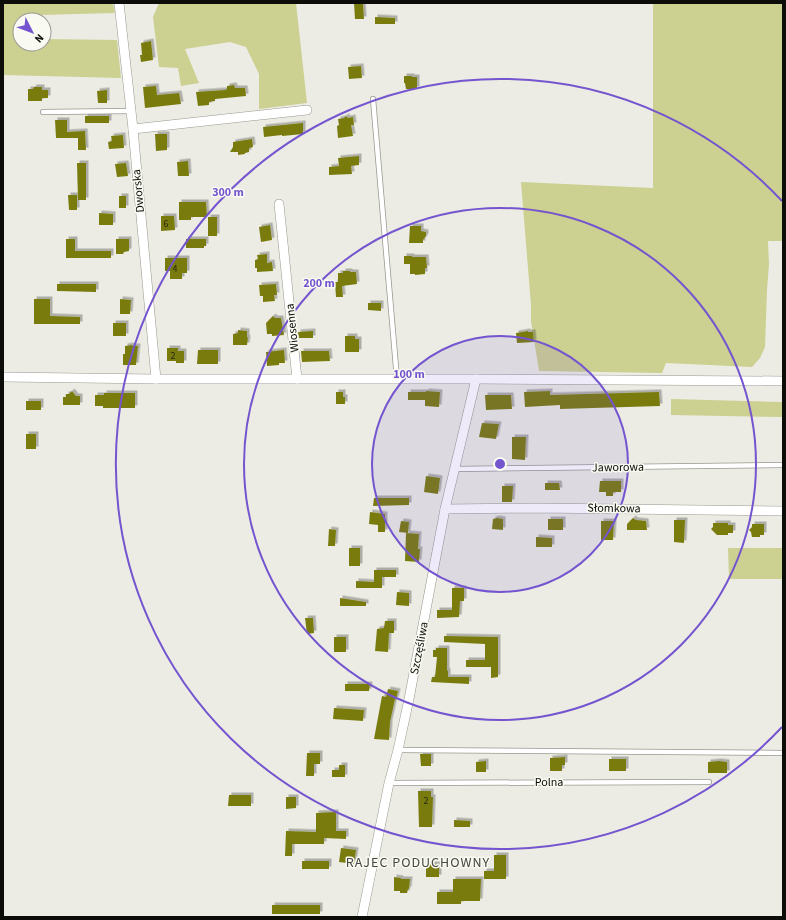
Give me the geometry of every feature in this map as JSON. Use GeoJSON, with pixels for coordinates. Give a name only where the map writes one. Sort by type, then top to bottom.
{"type":"FeatureCollection","features":[{"type":"Feature","properties":{"kind":"street","name":"Dworska"},"geometry":{"type":"LineString","coordinates":[[119,3],[133,129],[156,379]]}},
{"type":"Feature","properties":{"kind":"street"},"geometry":{"type":"LineString","coordinates":[[133,129],[307,110]]}},
{"type":"Feature","properties":{"kind":"street","name":"Wiosenna"},"geometry":{"type":"LineString","coordinates":[[279,204],[297,379]]}},
{"type":"Feature","properties":{"kind":"street"},"geometry":{"type":"LineString","coordinates":[[3,377],[156,379],[783,381]]}},
{"type":"Feature","properties":{"kind":"street","name":"Szczęśliwa"},"geometry":{"type":"LineString","coordinates":[[362,917],[388,783],[398,750],[411,691],[445,509],[476,379]]}},
{"type":"Feature","properties":{"kind":"street","name":"Słomkowa"},"geometry":{"type":"LineString","coordinates":[[445,509],[537,508],[783,511]]}},
{"type":"Feature","properties":{"kind":"lane"},"geometry":{"type":"LineString","coordinates":[[373,99],[397,379]]}},
{"type":"Feature","properties":{"kind":"lane"},"geometry":{"type":"LineString","coordinates":[[43,112],[131,111]]}},
{"type":"Feature","properties":{"kind":"lane","name":"Jaworowa"},"geometry":{"type":"LineString","coordinates":[[454,469],[783,465]]}},
{"type":"Feature","properties":{"kind":"lane"},"geometry":{"type":"LineString","coordinates":[[398,750],[783,753]]}},
{"type":"Feature","properties":{"kind":"lane","name":"Polna"},"geometry":{"type":"LineString","coordinates":[[388,783],[709,782]]}},
{"type":"Feature","properties":{"kind":"green space"},"geometry":{"type":"Polygon","coordinates":[[[3,3],[113,3],[115,13],[52,15],[52,12],[12,12],[12,52],[52,52],[52,39],[117,40],[121,78],[3,75],[3,3]]]}},
{"type":"Feature","properties":{"kind":"green space"},"geometry":{"type":"Polygon","coordinates":[[[159,3],[296,3],[307,103],[259,109],[259,74],[246,47],[230,42],[185,49],[199,83],[181,86],[178,68],[159,67],[153,17],[159,3]]]}},
{"type":"Feature","properties":{"kind":"green space"},"geometry":{"type":"Polygon","coordinates":[[[653,3],[783,3],[783,241],[768,241],[769,264],[765,347],[760,358],[752,367],[666,363],[662,373],[539,371],[531,321],[521,182],[653,188],[653,3]]]}},
{"type":"Feature","properties":{"kind":"green space"},"geometry":{"type":"Polygon","coordinates":[[[671,399],[783,402],[783,417],[671,415],[671,399]]]}},
{"type":"Feature","properties":{"kind":"green space"},"geometry":{"type":"Polygon","coordinates":[[[728,548],[783,548],[783,579],[729,579],[728,548]]]}},
{"type":"Feature","properties":{"kind":"building"},"geometry":{"type":"Polygon","coordinates":[[[354,3],[363,3],[364,19],[355,19],[354,3]]]}},
{"type":"Feature","properties":{"kind":"building"},"geometry":{"type":"Polygon","coordinates":[[[375,17],[395,18],[395,24],[375,24],[375,17]]]}},
{"type":"Feature","properties":{"kind":"building"},"geometry":{"type":"Polygon","coordinates":[[[151,41],[153,60],[141,62],[141,43],[151,41]]]}},
{"type":"Feature","properties":{"kind":"building"},"geometry":{"type":"Polygon","coordinates":[[[361,66],[362,78],[349,79],[348,67],[361,66]]]}},
{"type":"Feature","properties":{"kind":"building"},"geometry":{"type":"Polygon","coordinates":[[[404,76],[417,77],[417,89],[406,89],[404,76]]]}},
{"type":"Feature","properties":{"kind":"building"},"geometry":{"type":"Polygon","coordinates":[[[234,85],[235,88],[245,88],[246,96],[215,99],[215,101],[209,102],[209,105],[198,106],[196,92],[225,90],[227,89],[227,86],[234,85]]]}},
{"type":"Feature","properties":{"kind":"building"},"geometry":{"type":"Polygon","coordinates":[[[156,86],[157,95],[179,93],[181,104],[145,108],[143,87],[156,86]]]}},
{"type":"Feature","properties":{"kind":"building"},"geometry":{"type":"Polygon","coordinates":[[[34,87],[42,87],[42,90],[48,90],[48,98],[42,98],[42,101],[28,101],[28,89],[33,89],[34,87]]]}},
{"type":"Feature","properties":{"kind":"building"},"geometry":{"type":"Polygon","coordinates":[[[107,90],[107,103],[98,103],[97,91],[107,90]]]}},
{"type":"Feature","properties":{"kind":"building"},"geometry":{"type":"Polygon","coordinates":[[[85,116],[109,116],[109,123],[85,123],[85,116]]]}},
{"type":"Feature","properties":{"kind":"building"},"geometry":{"type":"Polygon","coordinates":[[[346,116],[348,118],[353,117],[354,125],[351,125],[353,136],[338,138],[338,119],[346,116]]]}},
{"type":"Feature","properties":{"kind":"building"},"geometry":{"type":"Polygon","coordinates":[[[55,120],[67,120],[67,132],[85,131],[86,150],[78,150],[78,138],[56,138],[55,120]]]}},
{"type":"Feature","properties":{"kind":"building"},"geometry":{"type":"Polygon","coordinates":[[[303,123],[303,134],[264,137],[263,127],[303,123]]]}},
{"type":"Feature","properties":{"kind":"building"},"geometry":{"type":"Polygon","coordinates":[[[155,134],[167,134],[167,150],[156,151],[155,134]]]}},
{"type":"Feature","properties":{"kind":"building"},"geometry":{"type":"Polygon","coordinates":[[[123,135],[124,148],[109,149],[108,142],[112,141],[111,136],[123,135]]]}},
{"type":"Feature","properties":{"kind":"building"},"geometry":{"type":"Polygon","coordinates":[[[252,139],[253,147],[249,148],[249,152],[238,155],[238,152],[230,152],[233,147],[233,142],[252,139]]]}},
{"type":"Feature","properties":{"kind":"building"},"geometry":{"type":"Polygon","coordinates":[[[359,156],[359,165],[351,166],[352,174],[329,175],[329,167],[339,166],[338,158],[359,156]]]}},
{"type":"Feature","properties":{"kind":"building"},"geometry":{"type":"Polygon","coordinates":[[[188,161],[189,176],[178,176],[177,162],[188,161]]]}},
{"type":"Feature","properties":{"kind":"building"},"geometry":{"type":"Polygon","coordinates":[[[77,163],[86,163],[86,200],[78,200],[77,163]]]}},
{"type":"Feature","properties":{"kind":"building"},"geometry":{"type":"Polygon","coordinates":[[[126,163],[128,176],[117,177],[115,164],[126,163]]]}},
{"type":"Feature","properties":{"kind":"building"},"geometry":{"type":"Polygon","coordinates":[[[68,195],[77,195],[77,210],[69,210],[68,195]]]}},
{"type":"Feature","properties":{"kind":"building"},"geometry":{"type":"Polygon","coordinates":[[[119,196],[126,196],[126,208],[119,208],[119,196]]]}},
{"type":"Feature","properties":{"kind":"building"},"geometry":{"type":"Polygon","coordinates":[[[179,202],[206,202],[207,217],[191,217],[191,220],[179,220],[179,202]]]}},
{"type":"Feature","properties":{"kind":"building"},"geometry":{"type":"Polygon","coordinates":[[[99,213],[113,214],[113,225],[99,225],[99,213]]]}},
{"type":"Feature","properties":{"kind":"building"},"geometry":{"type":"Polygon","coordinates":[[[161,216],[174,216],[175,230],[161,231],[161,216]]]}},
{"type":"Feature","properties":{"kind":"building"},"geometry":{"type":"Polygon","coordinates":[[[208,217],[217,217],[217,236],[208,236],[208,217]]]}},
{"type":"Feature","properties":{"kind":"building"},"geometry":{"type":"Polygon","coordinates":[[[270,225],[272,240],[261,242],[259,227],[270,225]]]}},
{"type":"Feature","properties":{"kind":"building"},"geometry":{"type":"Polygon","coordinates":[[[410,226],[421,226],[421,231],[426,232],[423,243],[409,243],[410,226]]]}},
{"type":"Feature","properties":{"kind":"building"},"geometry":{"type":"Polygon","coordinates":[[[66,239],[75,239],[75,251],[111,251],[111,258],[66,258],[66,239]]]}},
{"type":"Feature","properties":{"kind":"building"},"geometry":{"type":"Polygon","coordinates":[[[116,239],[129,239],[129,251],[124,252],[123,254],[116,254],[116,239]]]}},
{"type":"Feature","properties":{"kind":"building"},"geometry":{"type":"Polygon","coordinates":[[[186,239],[206,239],[206,246],[204,246],[204,248],[186,248],[186,239]]]}},
{"type":"Feature","properties":{"kind":"building"},"geometry":{"type":"Polygon","coordinates":[[[267,254],[267,263],[272,262],[273,271],[257,272],[257,268],[255,268],[255,260],[258,259],[257,255],[267,254]]]}},
{"type":"Feature","properties":{"kind":"building"},"geometry":{"type":"Polygon","coordinates":[[[404,256],[426,257],[427,268],[425,268],[425,274],[410,274],[410,264],[404,264],[404,256]]]}},
{"type":"Feature","properties":{"kind":"building"},"geometry":{"type":"Polygon","coordinates":[[[165,258],[187,258],[187,273],[182,273],[182,279],[170,279],[170,271],[165,271],[165,258]]]}},
{"type":"Feature","properties":{"kind":"building"},"geometry":{"type":"Polygon","coordinates":[[[343,271],[356,272],[357,284],[342,286],[343,297],[336,297],[335,282],[338,282],[338,273],[343,273],[343,271]]]}},
{"type":"Feature","properties":{"kind":"building"},"geometry":{"type":"Polygon","coordinates":[[[57,284],[96,284],[96,292],[57,291],[57,284]]]}},
{"type":"Feature","properties":{"kind":"building"},"geometry":{"type":"Polygon","coordinates":[[[276,284],[277,295],[274,295],[275,301],[263,302],[263,296],[260,296],[259,285],[276,284]]]}},
{"type":"Feature","properties":{"kind":"building"},"geometry":{"type":"Polygon","coordinates":[[[34,299],[50,299],[50,316],[80,317],[80,324],[34,324],[34,299]]]}},
{"type":"Feature","properties":{"kind":"building"},"geometry":{"type":"Polygon","coordinates":[[[120,299],[131,300],[130,314],[120,314],[120,299]]]}},
{"type":"Feature","properties":{"kind":"building"},"geometry":{"type":"Polygon","coordinates":[[[368,303],[381,303],[381,311],[368,310],[368,303]]]}},
{"type":"Feature","properties":{"kind":"building"},"geometry":{"type":"Polygon","coordinates":[[[273,316],[275,318],[281,318],[284,335],[272,336],[272,334],[267,334],[266,323],[273,316]]]}},
{"type":"Feature","properties":{"kind":"building"},"geometry":{"type":"Polygon","coordinates":[[[113,323],[126,323],[126,336],[113,336],[113,323]]]}},
{"type":"Feature","properties":{"kind":"building"},"geometry":{"type":"Polygon","coordinates":[[[238,330],[247,331],[247,345],[233,345],[233,334],[238,333],[238,330]]]}},
{"type":"Feature","properties":{"kind":"building"},"geometry":{"type":"Polygon","coordinates":[[[313,331],[313,338],[299,338],[298,332],[313,331]]]}},
{"type":"Feature","properties":{"kind":"building"},"geometry":{"type":"Polygon","coordinates":[[[528,331],[533,332],[534,342],[517,343],[516,333],[528,331]]]}},
{"type":"Feature","properties":{"kind":"building"},"geometry":{"type":"Polygon","coordinates":[[[345,336],[355,336],[355,339],[359,339],[359,352],[345,352],[345,336]]]}},
{"type":"Feature","properties":{"kind":"building"},"geometry":{"type":"Polygon","coordinates":[[[125,346],[138,346],[136,365],[123,365],[125,346]]]}},
{"type":"Feature","properties":{"kind":"building"},"geometry":{"type":"Polygon","coordinates":[[[167,348],[178,348],[178,351],[184,351],[184,363],[167,361],[167,348]]]}},
{"type":"Feature","properties":{"kind":"building"},"geometry":{"type":"Polygon","coordinates":[[[198,350],[218,350],[218,364],[197,364],[198,350]]]}},
{"type":"Feature","properties":{"kind":"building"},"geometry":{"type":"Polygon","coordinates":[[[284,350],[285,363],[267,366],[266,352],[284,350]]]}},
{"type":"Feature","properties":{"kind":"building"},"geometry":{"type":"Polygon","coordinates":[[[301,351],[329,351],[330,361],[302,362],[301,351]]]}},
{"type":"Feature","properties":{"kind":"building"},"geometry":{"type":"Polygon","coordinates":[[[72,391],[76,396],[80,396],[80,405],[63,405],[63,397],[66,397],[66,394],[69,394],[72,391]]]}},
{"type":"Feature","properties":{"kind":"building"},"geometry":{"type":"Polygon","coordinates":[[[550,391],[550,395],[659,392],[660,406],[560,409],[560,405],[525,407],[524,392],[550,391]]]}},
{"type":"Feature","properties":{"kind":"building"},"geometry":{"type":"Polygon","coordinates":[[[336,392],[343,392],[345,404],[336,404],[336,392]]]}},
{"type":"Feature","properties":{"kind":"building"},"geometry":{"type":"Polygon","coordinates":[[[408,392],[440,392],[439,407],[425,406],[425,400],[408,400],[408,392]]]}},
{"type":"Feature","properties":{"kind":"building"},"geometry":{"type":"Polygon","coordinates":[[[104,393],[135,393],[135,408],[103,408],[103,406],[95,406],[95,395],[104,395],[104,393]]]}},
{"type":"Feature","properties":{"kind":"building"},"geometry":{"type":"Polygon","coordinates":[[[485,395],[511,395],[512,409],[486,410],[485,395]]]}},
{"type":"Feature","properties":{"kind":"building"},"geometry":{"type":"Polygon","coordinates":[[[26,401],[41,401],[41,410],[26,410],[26,401]]]}},
{"type":"Feature","properties":{"kind":"building"},"geometry":{"type":"Polygon","coordinates":[[[482,423],[499,424],[496,439],[479,437],[482,423]]]}},
{"type":"Feature","properties":{"kind":"building"},"geometry":{"type":"Polygon","coordinates":[[[26,434],[36,434],[36,449],[26,449],[26,434]]]}},
{"type":"Feature","properties":{"kind":"building"},"geometry":{"type":"Polygon","coordinates":[[[512,437],[526,437],[525,460],[512,459],[512,437]]]}},
{"type":"Feature","properties":{"kind":"building"},"geometry":{"type":"Polygon","coordinates":[[[426,476],[440,478],[438,494],[424,492],[426,476]]]}},
{"type":"Feature","properties":{"kind":"building"},"geometry":{"type":"Polygon","coordinates":[[[600,481],[621,481],[621,492],[613,492],[613,496],[606,496],[606,492],[599,492],[600,481]]]}},
{"type":"Feature","properties":{"kind":"building"},"geometry":{"type":"Polygon","coordinates":[[[545,483],[559,483],[560,490],[545,490],[545,483]]]}},
{"type":"Feature","properties":{"kind":"building"},"geometry":{"type":"Polygon","coordinates":[[[502,486],[513,486],[512,502],[502,502],[502,486]]]}},
{"type":"Feature","properties":{"kind":"building"},"geometry":{"type":"Polygon","coordinates":[[[374,498],[409,498],[409,505],[373,506],[374,498]]]}},
{"type":"Feature","properties":{"kind":"building"},"geometry":{"type":"Polygon","coordinates":[[[370,512],[385,514],[385,532],[378,532],[378,525],[369,524],[370,512]]]}},
{"type":"Feature","properties":{"kind":"building"},"geometry":{"type":"Polygon","coordinates":[[[633,518],[636,520],[646,521],[647,530],[627,530],[627,524],[633,518]]]}},
{"type":"Feature","properties":{"kind":"building"},"geometry":{"type":"Polygon","coordinates":[[[493,519],[503,519],[503,530],[492,529],[493,519]]]}},
{"type":"Feature","properties":{"kind":"building"},"geometry":{"type":"Polygon","coordinates":[[[548,519],[563,519],[563,530],[548,530],[548,519]]]}},
{"type":"Feature","properties":{"kind":"building"},"geometry":{"type":"Polygon","coordinates":[[[674,520],[685,520],[684,543],[674,542],[674,520]]]}},
{"type":"Feature","properties":{"kind":"building"},"geometry":{"type":"Polygon","coordinates":[[[401,521],[409,522],[408,533],[399,532],[401,521]]]}},
{"type":"Feature","properties":{"kind":"building"},"geometry":{"type":"Polygon","coordinates":[[[601,521],[614,521],[613,540],[601,540],[601,521]]]}},
{"type":"Feature","properties":{"kind":"building"},"geometry":{"type":"Polygon","coordinates":[[[713,523],[728,523],[728,525],[733,525],[733,533],[728,533],[728,535],[717,535],[711,529],[713,527],[713,523]]]}},
{"type":"Feature","properties":{"kind":"building"},"geometry":{"type":"Polygon","coordinates":[[[752,524],[764,524],[764,535],[760,535],[760,537],[752,537],[749,530],[752,527],[752,524]]]}},
{"type":"Feature","properties":{"kind":"building"},"geometry":{"type":"Polygon","coordinates":[[[329,529],[336,530],[335,546],[328,546],[329,529]]]}},
{"type":"Feature","properties":{"kind":"building"},"geometry":{"type":"Polygon","coordinates":[[[406,533],[419,534],[419,562],[405,561],[406,533]]]}},
{"type":"Feature","properties":{"kind":"building"},"geometry":{"type":"Polygon","coordinates":[[[536,537],[552,538],[552,547],[536,547],[536,537]]]}},
{"type":"Feature","properties":{"kind":"building"},"geometry":{"type":"Polygon","coordinates":[[[349,548],[360,548],[360,566],[349,566],[349,548]]]}},
{"type":"Feature","properties":{"kind":"building"},"geometry":{"type":"Polygon","coordinates":[[[374,570],[396,570],[396,577],[382,577],[382,588],[356,588],[356,581],[374,582],[374,570]]]}},
{"type":"Feature","properties":{"kind":"building"},"geometry":{"type":"Polygon","coordinates":[[[452,588],[464,588],[464,601],[460,601],[459,617],[437,618],[437,610],[452,610],[452,588]]]}},
{"type":"Feature","properties":{"kind":"building"},"geometry":{"type":"Polygon","coordinates":[[[397,592],[409,593],[409,606],[396,605],[397,592]]]}},
{"type":"Feature","properties":{"kind":"building"},"geometry":{"type":"Polygon","coordinates":[[[340,598],[366,602],[366,606],[340,606],[340,598]]]}},
{"type":"Feature","properties":{"kind":"building"},"geometry":{"type":"Polygon","coordinates":[[[305,618],[313,618],[314,633],[307,634],[305,618]]]}},
{"type":"Feature","properties":{"kind":"building"},"geometry":{"type":"Polygon","coordinates":[[[385,621],[394,621],[394,633],[389,633],[388,652],[375,651],[377,629],[384,628],[385,621]]]}},
{"type":"Feature","properties":{"kind":"building"},"geometry":{"type":"Polygon","coordinates":[[[444,636],[498,637],[498,677],[491,678],[491,667],[466,667],[466,660],[485,660],[485,644],[444,642],[444,636]]]}},
{"type":"Feature","properties":{"kind":"building"},"geometry":{"type":"Polygon","coordinates":[[[334,637],[346,637],[346,652],[334,652],[334,637]]]}},
{"type":"Feature","properties":{"kind":"building"},"geometry":{"type":"Polygon","coordinates":[[[436,648],[447,648],[448,677],[469,677],[469,684],[431,682],[432,677],[435,677],[437,657],[433,657],[433,650],[436,650],[436,648]]]}},
{"type":"Feature","properties":{"kind":"building"},"geometry":{"type":"Polygon","coordinates":[[[345,684],[370,684],[369,691],[345,691],[345,684]]]}},
{"type":"Feature","properties":{"kind":"building"},"geometry":{"type":"Polygon","coordinates":[[[388,689],[398,691],[390,722],[389,740],[374,739],[382,696],[386,697],[388,689]]]}},
{"type":"Feature","properties":{"kind":"building"},"geometry":{"type":"Polygon","coordinates":[[[334,708],[364,710],[363,721],[333,719],[334,708]]]}},
{"type":"Feature","properties":{"kind":"building"},"geometry":{"type":"Polygon","coordinates":[[[307,753],[320,753],[320,764],[314,764],[314,776],[306,776],[307,753]]]}},
{"type":"Feature","properties":{"kind":"building"},"geometry":{"type":"Polygon","coordinates":[[[420,754],[431,754],[431,766],[421,766],[420,754]]]}},
{"type":"Feature","properties":{"kind":"building"},"geometry":{"type":"Polygon","coordinates":[[[565,757],[565,765],[562,765],[562,771],[550,771],[550,758],[565,757]]]}},
{"type":"Feature","properties":{"kind":"building"},"geometry":{"type":"Polygon","coordinates":[[[609,759],[626,759],[626,771],[609,771],[609,759]]]}},
{"type":"Feature","properties":{"kind":"building"},"geometry":{"type":"Polygon","coordinates":[[[486,761],[486,772],[476,772],[476,762],[486,761]]]}},
{"type":"Feature","properties":{"kind":"building"},"geometry":{"type":"Polygon","coordinates":[[[708,762],[727,762],[727,773],[708,773],[708,762]]]}},
{"type":"Feature","properties":{"kind":"building"},"geometry":{"type":"Polygon","coordinates":[[[339,765],[345,765],[345,777],[332,777],[332,770],[339,770],[339,765]]]}},
{"type":"Feature","properties":{"kind":"building"},"geometry":{"type":"Polygon","coordinates":[[[418,791],[431,791],[431,797],[433,797],[432,827],[419,827],[418,791]]]}},
{"type":"Feature","properties":{"kind":"building"},"geometry":{"type":"Polygon","coordinates":[[[229,795],[251,795],[251,806],[228,806],[229,795]]]}},
{"type":"Feature","properties":{"kind":"building"},"geometry":{"type":"Polygon","coordinates":[[[286,797],[296,797],[296,808],[286,809],[286,797]]]}},
{"type":"Feature","properties":{"kind":"building"},"geometry":{"type":"Polygon","coordinates":[[[336,812],[336,831],[346,831],[346,839],[324,838],[324,844],[292,844],[292,856],[285,856],[286,831],[316,832],[316,813],[336,812]]]}},
{"type":"Feature","properties":{"kind":"building"},"geometry":{"type":"Polygon","coordinates":[[[454,820],[470,821],[470,827],[454,827],[454,820]]]}},
{"type":"Feature","properties":{"kind":"building"},"geometry":{"type":"Polygon","coordinates":[[[341,848],[356,850],[354,864],[339,862],[341,848]]]}},
{"type":"Feature","properties":{"kind":"building"},"geometry":{"type":"Polygon","coordinates":[[[494,855],[506,855],[506,879],[484,879],[484,871],[494,871],[494,855]]]}},
{"type":"Feature","properties":{"kind":"building"},"geometry":{"type":"Polygon","coordinates":[[[302,861],[329,861],[329,869],[302,869],[302,861]]]}},
{"type":"Feature","properties":{"kind":"building"},"geometry":{"type":"Polygon","coordinates":[[[426,864],[439,864],[439,877],[426,877],[426,864]]]}},
{"type":"Feature","properties":{"kind":"building"},"geometry":{"type":"Polygon","coordinates":[[[394,877],[410,879],[407,893],[394,891],[394,877]]]}},
{"type":"Feature","properties":{"kind":"building"},"geometry":{"type":"Polygon","coordinates":[[[453,879],[481,879],[480,901],[461,901],[461,904],[437,904],[437,892],[453,892],[453,879]]]}},
{"type":"Feature","properties":{"kind":"building"},"geometry":{"type":"Polygon","coordinates":[[[272,905],[320,905],[320,914],[272,914],[272,905]]]}},
{"type":"Feature","properties":{"kind":"district","name":"RAJEC PODUCHOWNY"},"geometry":{"type":"Point","coordinates":[418,862]}}]}
